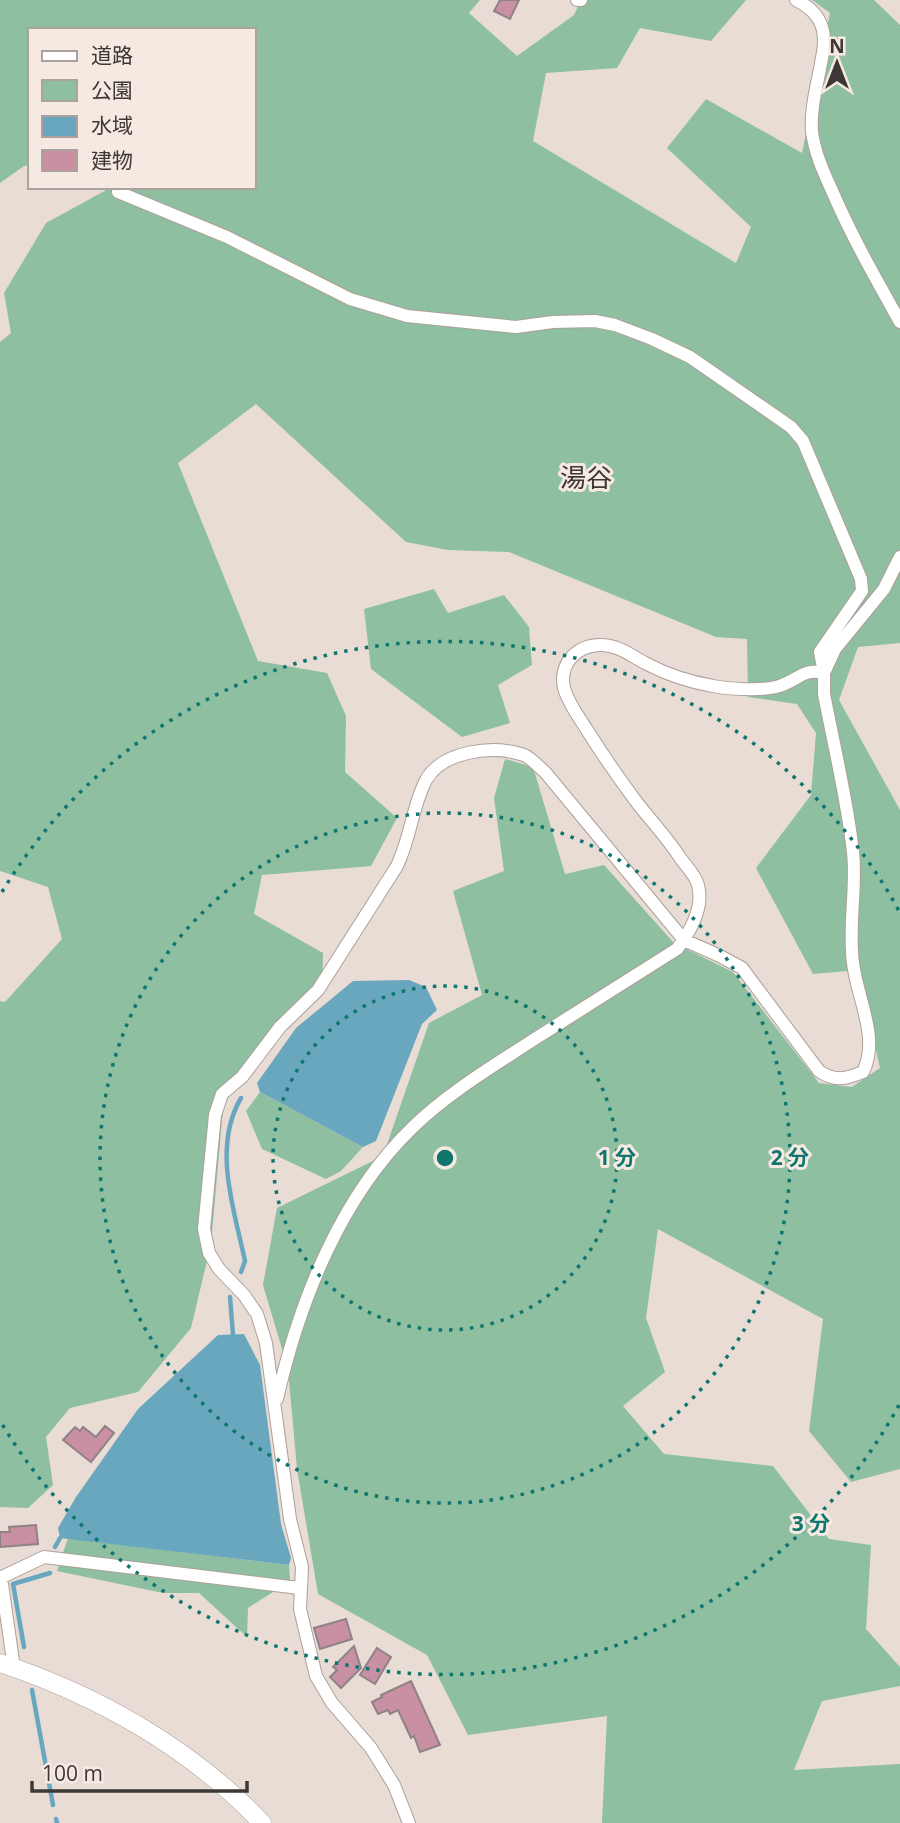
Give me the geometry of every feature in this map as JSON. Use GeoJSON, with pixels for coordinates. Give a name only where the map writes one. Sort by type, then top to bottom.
{"type":"FeatureCollection","features":[{"type":"Feature","properties":{"kind":"main road"},"geometry":{"type":"LineString","coordinates":[[7,1666],[92,1699],[140,1727],[188,1758],[262,1823]]}},
{"type":"Feature","properties":{"kind":"street"},"geometry":{"type":"LineString","coordinates":[[796,0],[816,13],[825,30],[824,50],[812,110],[812,132],[817,156],[846,222],[900,322]]}},
{"type":"Feature","properties":{"kind":"street"},"geometry":{"type":"LineString","coordinates":[[118,192],[227,237],[351,299],[391,312],[516,327],[553,322],[595,321],[652,339],[690,357],[791,427],[803,441],[861,579],[862,591],[820,652],[824,694],[853,852],[854,898],[850,936],[853,965],[870,1045],[869,1061],[863,1072],[845,1080],[830,1078],[819,1071],[741,968],[684,940],[544,772],[527,756],[503,750],[480,750],[446,761],[428,777],[418,797],[407,845],[397,866],[318,990],[280,1027],[242,1077],[222,1094],[215,1115],[204,1229],[209,1253],[257,1314],[265,1343],[290,1519],[302,1567],[299,1588],[305,1636],[316,1676],[332,1703],[377,1757],[394,1784],[409,1823]]}},
{"type":"Feature","properties":{"kind":"street"},"geometry":{"type":"LineString","coordinates":[[824,673],[835,649],[884,589],[900,558]]}},
{"type":"Feature","properties":{"kind":"street"},"geometry":{"type":"LineString","coordinates":[[275,1410],[290,1346],[334,1236],[356,1196],[386,1155],[445,1099],[677,948],[694,924],[699,900],[698,884],[667,836],[637,803],[604,758],[579,718],[565,690],[564,666],[574,653],[599,645],[620,648],[648,665],[684,680],[716,687],[773,688],[791,682],[805,672],[813,670],[824,673]]}},
{"type":"Feature","properties":{"kind":"street"},"geometry":{"type":"LineString","coordinates":[[7,1666],[1,1577],[44,1557],[299,1588]]}},
{"type":"Feature","properties":{"kind":"green space"},"geometry":{"type":"Polygon","coordinates":[[[0,0],[480,0],[469,13],[517,56],[574,15],[581,0],[746,0],[711,41],[640,28],[617,68],[546,73],[533,141],[736,263],[751,227],[667,148],[706,99],[802,153],[830,13],[812,0],[874,0],[900,25],[900,643],[858,647],[839,700],[900,810],[900,1469],[851,1482],[809,1431],[823,1319],[658,1229],[646,1318],[665,1372],[623,1406],[664,1454],[773,1466],[829,1539],[871,1545],[866,1629],[900,1667],[900,1686],[822,1701],[794,1770],[900,1764],[900,1823],[602,1823],[607,1716],[468,1735],[427,1655],[318,1594],[297,1469],[288,1369],[263,1285],[277,1208],[383,1156],[429,1023],[482,995],[453,891],[504,871],[494,798],[505,759],[533,767],[565,874],[604,865],[674,943],[733,972],[819,1083],[852,1087],[880,1068],[858,970],[813,974],[756,868],[811,795],[816,733],[797,704],[748,697],[747,639],[716,637],[509,552],[448,550],[406,542],[256,404],[178,463],[258,661],[327,673],[346,716],[345,772],[397,818],[371,866],[262,875],[254,914],[323,953],[322,993],[225,1087],[211,1244],[191,1328],[138,1392],[70,1408],[46,1437],[53,1485],[28,1508],[0,1507],[0,1001],[5,1002],[62,939],[48,887],[0,871],[0,342],[11,333],[4,293],[46,223],[108,189],[256,189],[256,28],[28,28],[28,165],[0,183],[0,0]]]}},
{"type":"Feature","properties":{"kind":"green space"},"geometry":{"type":"Polygon","coordinates":[[[434,589],[448,613],[504,595],[529,627],[532,665],[498,685],[510,723],[462,737],[371,669],[364,609],[434,589]]]}},
{"type":"Feature","properties":{"kind":"green space"},"geometry":{"type":"Polygon","coordinates":[[[260,1092],[363,1147],[341,1171],[326,1179],[262,1149],[246,1111],[260,1092]]]}},
{"type":"Feature","properties":{"kind":"green space"},"geometry":{"type":"Polygon","coordinates":[[[68,1538],[289,1565],[290,1581],[248,1608],[247,1637],[199,1593],[163,1593],[57,1571],[68,1538]]]}},
{"type":"Feature","properties":{"kind":"water"},"geometry":{"type":"Polygon","coordinates":[[[409,980],[426,987],[437,1010],[422,1024],[376,1141],[363,1147],[260,1092],[257,1083],[296,1028],[353,981],[409,980]]]}},
{"type":"Feature","properties":{"kind":"water"},"geometry":{"type":"Polygon","coordinates":[[[244,1334],[260,1365],[281,1524],[291,1558],[289,1565],[60,1538],[58,1528],[76,1497],[138,1409],[218,1335],[244,1334]]]}},
{"type":"Feature","properties":{"kind":"building"},"geometry":{"type":"Polygon","coordinates":[[[500,0],[519,0],[510,19],[494,11],[500,0]]]}},
{"type":"Feature","properties":{"kind":"building"},"geometry":{"type":"Polygon","coordinates":[[[105,1426],[114,1433],[91,1462],[63,1440],[75,1427],[80,1431],[83,1427],[96,1437],[105,1426]]]}},
{"type":"Feature","properties":{"kind":"building"},"geometry":{"type":"Polygon","coordinates":[[[36,1525],[38,1544],[0,1547],[0,1532],[10,1532],[9,1527],[36,1525]]]}},
{"type":"Feature","properties":{"kind":"building"},"geometry":{"type":"Polygon","coordinates":[[[346,1619],[352,1639],[320,1649],[314,1628],[346,1619]]]}},
{"type":"Feature","properties":{"kind":"building"},"geometry":{"type":"Polygon","coordinates":[[[354,1646],[361,1668],[341,1688],[330,1677],[337,1670],[333,1667],[354,1646]]]}},
{"type":"Feature","properties":{"kind":"building"},"geometry":{"type":"Polygon","coordinates":[[[377,1648],[391,1657],[375,1684],[360,1675],[377,1648]]]}},
{"type":"Feature","properties":{"kind":"building"},"geometry":{"type":"Polygon","coordinates":[[[411,1681],[440,1745],[420,1752],[414,1736],[411,1738],[398,1710],[390,1714],[388,1710],[378,1714],[372,1702],[411,1681]]]}},
{"type":"Feature","properties":{"kind":"waterway"},"geometry":{"type":"LineString","coordinates":[[241,1098],[232,1117],[227,1157],[231,1199],[245,1261],[241,1272]]}},
{"type":"Feature","properties":{"kind":"waterway"},"geometry":{"type":"LineString","coordinates":[[230,1297],[233,1335]]}},
{"type":"Feature","properties":{"kind":"waterway"},"geometry":{"type":"LineString","coordinates":[[55,1547],[60,1538]]}},
{"type":"Feature","properties":{"kind":"waterway"},"geometry":{"type":"LineString","coordinates":[[24,1647],[13,1584],[50,1573]]}},
{"type":"Feature","properties":{"kind":"waterway"},"geometry":{"type":"LineString","coordinates":[[32,1690],[53,1805]]}},
{"type":"Feature","properties":{"kind":"waterway"},"geometry":{"type":"LineString","coordinates":[[56,1819],[57,1823]]}},
{"type":"Feature","properties":{"kind":"district","name":"湯谷"},"geometry":{"type":"Point","coordinates":[586,477]}}]}
